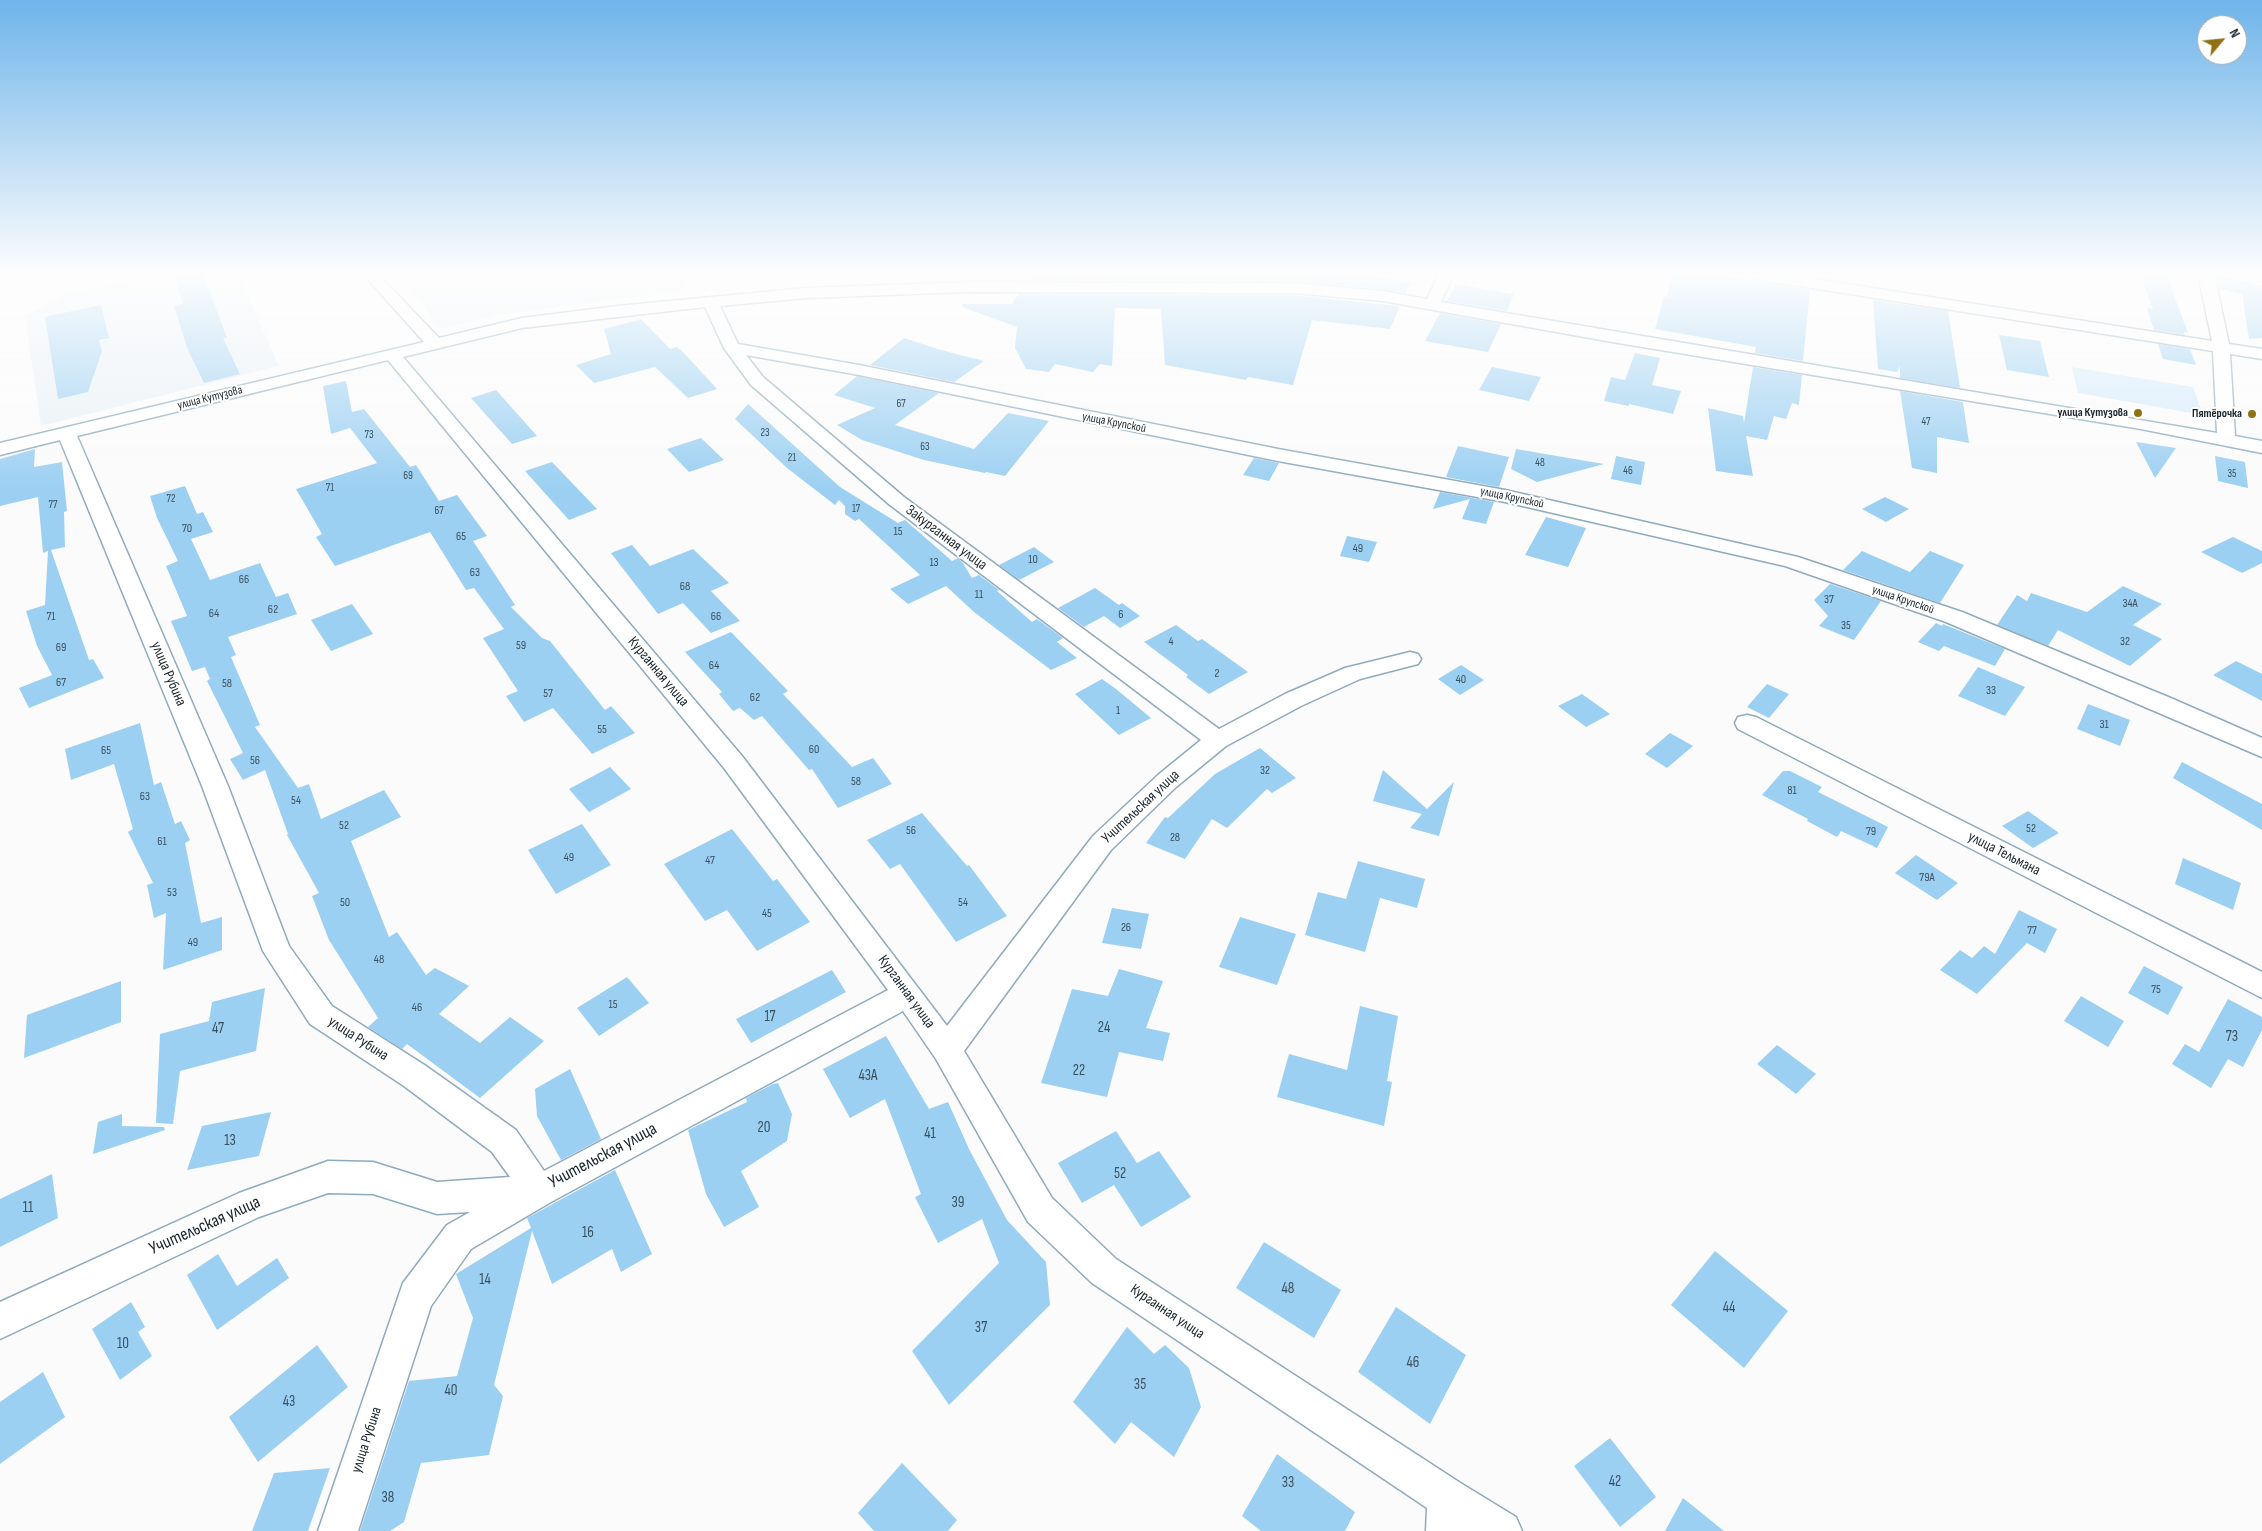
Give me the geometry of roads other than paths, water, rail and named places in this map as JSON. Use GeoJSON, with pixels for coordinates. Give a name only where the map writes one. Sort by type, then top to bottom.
{"type":"FeatureCollection","features":[{"type":"Feature","properties":{"kind":"street","name":"улица Кутузова"},"geometry":{"type":"LineString","coordinates":[[0,449],[425,345]]}},
{"type":"Feature","properties":{"kind":"street","name":"улица Кутузова"},"geometry":{"type":"LineString","coordinates":[[1672,345],[2226,439],[2262,447]]}},
{"type":"Feature","properties":{"kind":"street"},"geometry":{"type":"LineString","coordinates":[[2217,345],[2262,354]]}},
{"type":"Feature","properties":{"kind":"street"},"geometry":{"type":"LineString","coordinates":[[2221,346],[2226,439]]}},
{"type":"Feature","properties":{"kind":"street","name":"Закурганная улица"},"geometry":{"type":"LineString","coordinates":[[732,348],[757,380],[897,501],[1217,740]]}},
{"type":"Feature","properties":{"kind":"street","name":"улица Крупской"},"geometry":{"type":"LineString","coordinates":[[732,348],[859,370],[1278,455],[1505,496],[1791,561],[1954,617],[2165,705],[2262,748]]}},
{"type":"Feature","properties":{"kind":"street","name":"Курганная улица"},"geometry":{"type":"LineString","coordinates":[[392,354],[733,762],[908,994],[947,1050],[1040,1210],[1104,1270],[1447,1515],[1502,1531]]}},
{"type":"Feature","properties":{"kind":"street","name":"улица Рубина"},"geometry":{"type":"LineString","coordinates":[[67,434],[215,786],[277,951],[321,1015],[415,1076],[504,1141],[539,1191],[459,1237],[416,1296],[338,1531]]}},
{"type":"Feature","properties":{"kind":"street","name":"Учительская улица"},"geometry":{"type":"LineString","coordinates":[[947,1050],[1102,843],[1167,781],[1217,740],[1293,700],[1353,673],[1410,659]]}},
{"type":"Feature","properties":{"kind":"street","name":"улица Тельмана"},"geometry":{"type":"LineString","coordinates":[[1747,723],[2262,986]]}},
{"type":"Feature","properties":{"kind":"street","name":"Учительская улица"},"geometry":{"type":"LineString","coordinates":[[0,1320],[251,1204],[328,1177],[373,1178],[437,1198],[539,1191],[908,994]]}},
{"type":"Feature","properties":{"kind":"place","name":"улица Кутузова"},"geometry":{"type":"Point","coordinates":[2138,413]}},
{"type":"Feature","properties":{"kind":"place","name":"Пятёрочка"},"geometry":{"type":"Point","coordinates":[2252,414]}}]}
